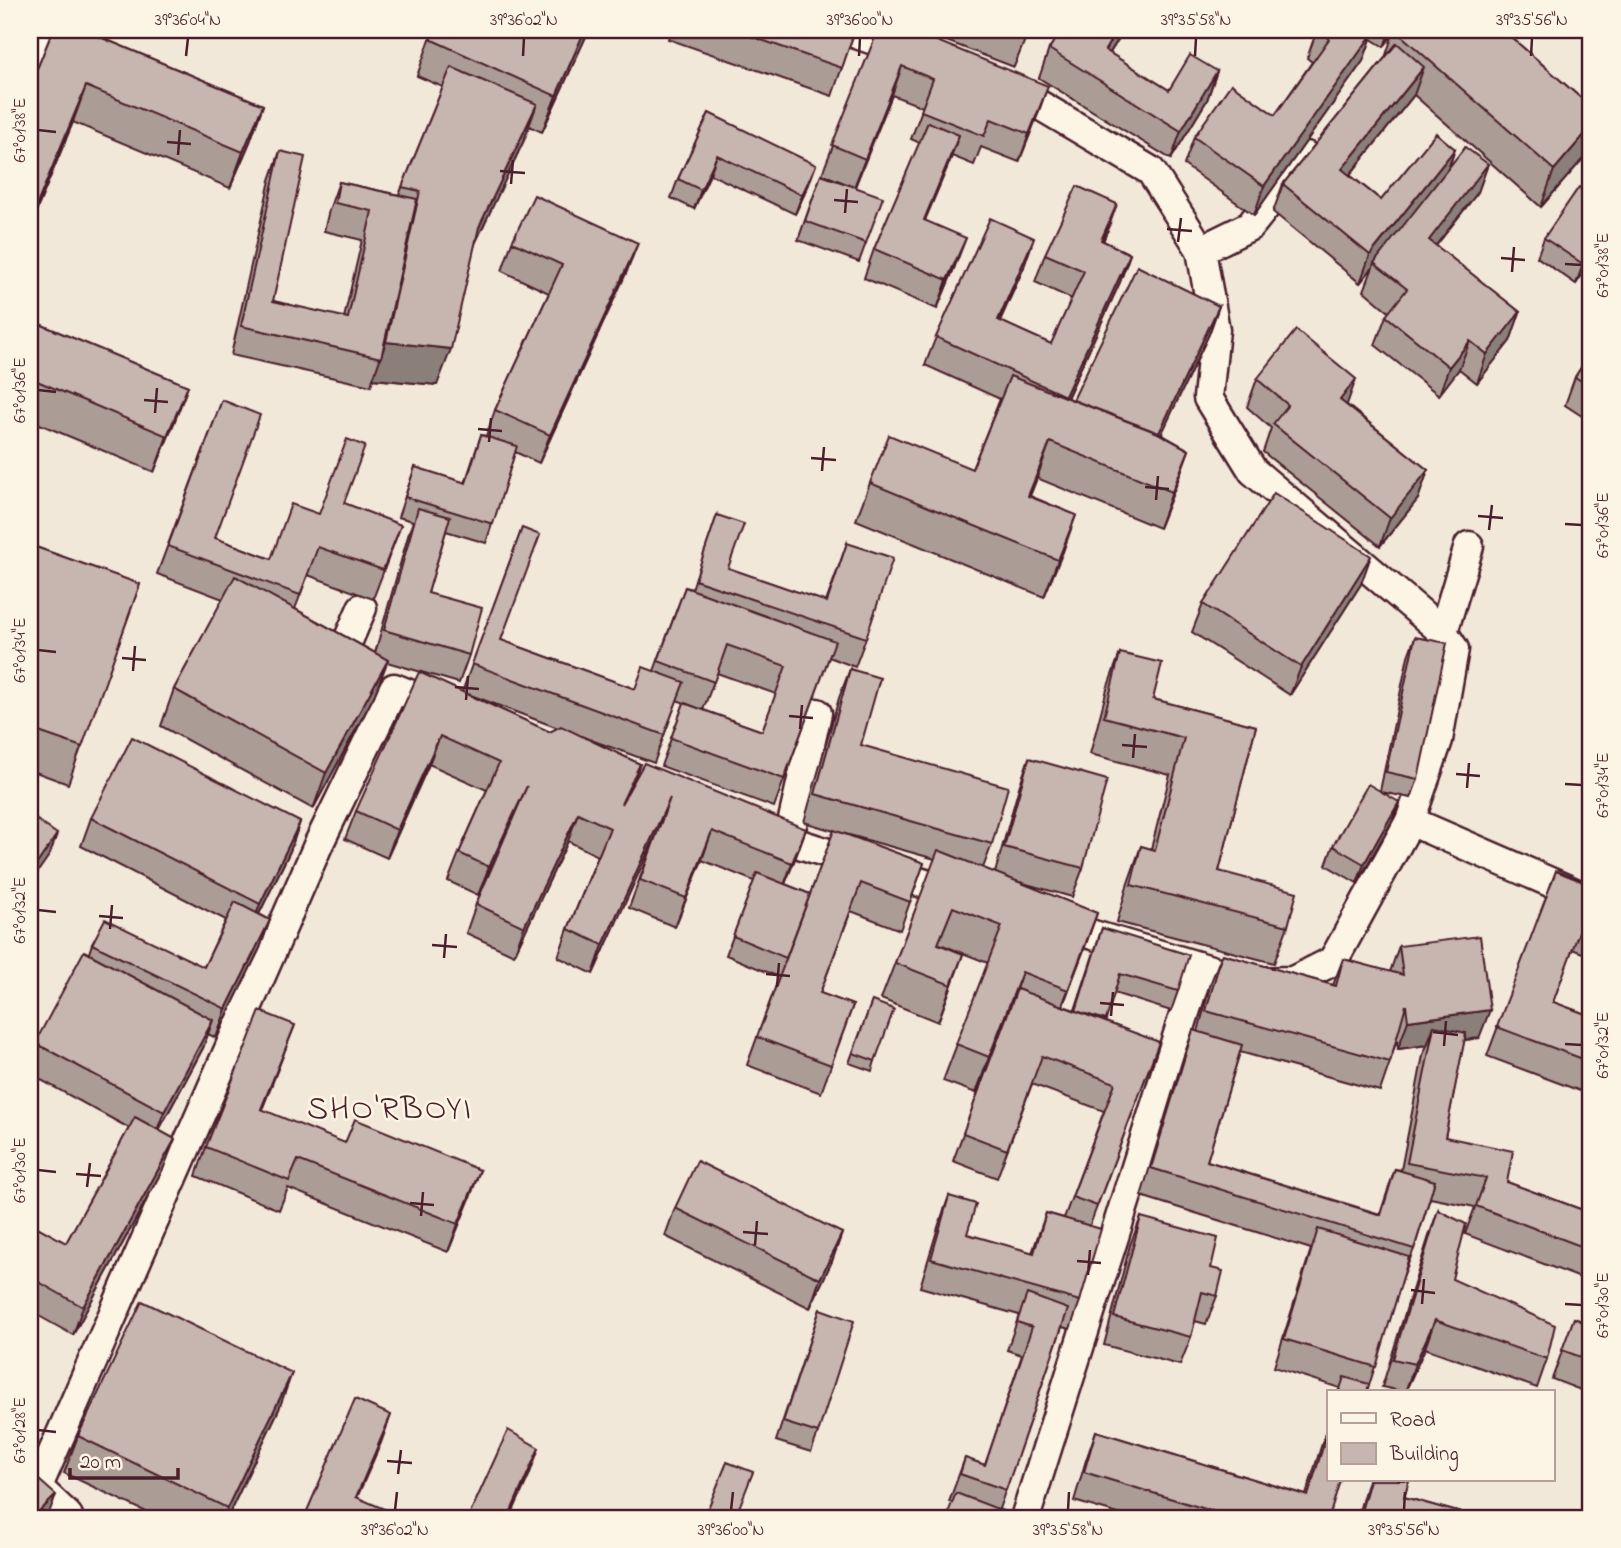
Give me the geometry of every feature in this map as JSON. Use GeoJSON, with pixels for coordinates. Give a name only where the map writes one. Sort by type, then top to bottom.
{"type":"FeatureCollection","features":[{"type":"Feature","properties":{"kind":"street"},"geometry":{"type":"LineString","coordinates":[[30,65],[48,30]]}},
{"type":"Feature","properties":{"kind":"street"},"geometry":{"type":"LineString","coordinates":[[845,30],[930,60]]}},
{"type":"Feature","properties":{"kind":"street"},"geometry":{"type":"LineString","coordinates":[[980,77],[1017,90],[1150,171],[1201,250],[1215,330],[1208,398],[1253,471],[1443,632],[1454,649],[1438,740],[1410,821],[1333,961],[1293,982],[1251,982],[1027,915]]}},
{"type":"Feature","properties":{"kind":"street"},"geometry":{"type":"LineString","coordinates":[[1201,250],[1250,226],[1320,139]]}},
{"type":"Feature","properties":{"kind":"street"},"geometry":{"type":"LineString","coordinates":[[1443,632],[1469,546]]}},
{"type":"Feature","properties":{"kind":"street"},"geometry":{"type":"LineString","coordinates":[[362,608],[344,650],[356,671],[470,718]]}},
{"type":"Feature","properties":{"kind":"street"},"geometry":{"type":"LineString","coordinates":[[65,1518],[33,1488],[307,837],[394,688]]}},
{"type":"Feature","properties":{"kind":"street"},"geometry":{"type":"LineString","coordinates":[[788,842],[817,713]]}},
{"type":"Feature","properties":{"kind":"street"},"geometry":{"type":"LineString","coordinates":[[1410,821],[1591,900]]}},
{"type":"Feature","properties":{"kind":"street"},"geometry":{"type":"LineString","coordinates":[[737,822],[788,842],[987,903]]}},
{"type":"Feature","properties":{"kind":"street"},"geometry":{"type":"LineString","coordinates":[[1026,1518],[1199,968]]}},
{"type":"Feature","properties":{"kind":"building"},"geometry":{"type":"Polygon","coordinates":[[[53,30],[83,30],[263,105],[243,152],[86,86],[30,221],[30,86],[53,30]]]}},
{"type":"Feature","properties":{"kind":"building"},"geometry":{"type":"Polygon","coordinates":[[[83,30],[110,30],[106,39],[83,30]]]}},
{"type":"Feature","properties":{"kind":"building"},"geometry":{"type":"Polygon","coordinates":[[[435,30],[585,30],[556,96],[430,39],[435,30]]]}},
{"type":"Feature","properties":{"kind":"building"},"geometry":{"type":"Polygon","coordinates":[[[733,30],[855,30],[842,68],[733,30]]]}},
{"type":"Feature","properties":{"kind":"building"},"geometry":{"type":"Polygon","coordinates":[[[878,30],[910,30],[1048,86],[1029,134],[991,119],[984,136],[921,111],[933,79],[902,66],[865,159],[832,145],[878,30]]]}},
{"type":"Feature","properties":{"kind":"building"},"geometry":{"type":"Polygon","coordinates":[[[1001,30],[1028,30],[1025,39],[1001,30]]]}},
{"type":"Feature","properties":{"kind":"building"},"geometry":{"type":"Polygon","coordinates":[[[1061,30],[1117,30],[1105,50],[1169,90],[1190,55],[1217,71],[1181,131],[1049,49],[1061,30]]]}},
{"type":"Feature","properties":{"kind":"building"},"geometry":{"type":"Polygon","coordinates":[[[1317,30],[1369,30],[1373,33],[1264,186],[1194,137],[1231,84],[1275,115],[1329,39],[1317,30]]]}},
{"type":"Feature","properties":{"kind":"building"},"geometry":{"type":"Polygon","coordinates":[[[1395,30],[1503,30],[1591,107],[1591,127],[1554,170],[1395,30]]]}},
{"type":"Feature","properties":{"kind":"building"},"geometry":{"type":"Polygon","coordinates":[[[1397,43],[1424,67],[1342,169],[1381,200],[1436,133],[1455,149],[1370,255],[1283,184],[1397,43]]]}},
{"type":"Feature","properties":{"kind":"building"},"geometry":{"type":"Polygon","coordinates":[[[451,67],[537,104],[479,227],[451,349],[386,342],[420,191],[402,187],[451,67]]]}},
{"type":"Feature","properties":{"kind":"building"},"geometry":{"type":"Polygon","coordinates":[[[709,113],[816,165],[802,195],[717,155],[701,190],[678,179],[709,113]]]}},
{"type":"Feature","properties":{"kind":"building"},"geometry":{"type":"Polygon","coordinates":[[[928,122],[959,135],[924,220],[966,238],[947,280],[874,249],[928,122]]]}},
{"type":"Feature","properties":{"kind":"building"},"geometry":{"type":"Polygon","coordinates":[[[1465,147],[1488,164],[1429,240],[1520,312],[1487,354],[1470,341],[1449,367],[1386,316],[1407,289],[1374,263],[1465,147]]]}},
{"type":"Feature","properties":{"kind":"building"},"geometry":{"type":"Polygon","coordinates":[[[280,151],[305,157],[273,301],[348,318],[372,211],[335,203],[339,182],[417,199],[381,358],[241,326],[280,151]]]}},
{"type":"Feature","properties":{"kind":"building"},"geometry":{"type":"Polygon","coordinates":[[[821,175],[883,197],[866,243],[805,221],[821,175]]]}},
{"type":"Feature","properties":{"kind":"building"},"geometry":{"type":"Polygon","coordinates":[[[1077,186],[1117,204],[1101,240],[1130,254],[1065,396],[936,337],[990,218],[1034,238],[998,320],[1051,344],[1084,271],[1045,254],[1077,186]]]}},
{"type":"Feature","properties":{"kind":"building"},"geometry":{"type":"Polygon","coordinates":[[[1579,187],[1591,195],[1591,252],[1583,264],[1544,238],[1579,187]]]}},
{"type":"Feature","properties":{"kind":"building"},"geometry":{"type":"Polygon","coordinates":[[[534,195],[638,243],[550,435],[495,410],[562,265],[512,242],[534,195]]]}},
{"type":"Feature","properties":{"kind":"building"},"geometry":{"type":"Polygon","coordinates":[[[1137,266],[1219,306],[1159,433],[1073,400],[1137,266]]]}},
{"type":"Feature","properties":{"kind":"building"},"geometry":{"type":"Polygon","coordinates":[[[30,320],[188,386],[167,436],[30,378],[30,320]]]}},
{"type":"Feature","properties":{"kind":"building"},"geometry":{"type":"Polygon","coordinates":[[[1296,330],[1356,379],[1340,400],[1428,470],[1390,518],[1273,424],[1288,405],[1257,379],[1296,330]]]}},
{"type":"Feature","properties":{"kind":"building"},"geometry":{"type":"Polygon","coordinates":[[[1591,352],[1591,387],[1575,377],[1591,352]]]}},
{"type":"Feature","properties":{"kind":"building"},"geometry":{"type":"Polygon","coordinates":[[[1010,376],[1158,433],[1189,450],[1172,492],[1050,442],[1028,496],[1076,515],[1058,560],[870,483],[889,435],[972,469],[1010,376]]]}},
{"type":"Feature","properties":{"kind":"building"},"geometry":{"type":"Polygon","coordinates":[[[222,400],[260,415],[215,538],[271,559],[291,504],[319,514],[347,439],[365,446],[344,503],[401,525],[383,570],[318,547],[300,595],[168,546],[222,400]]]}},
{"type":"Feature","properties":{"kind":"building"},"geometry":{"type":"Polygon","coordinates":[[[481,435],[517,446],[493,524],[405,497],[415,467],[466,483],[481,435]]]}},
{"type":"Feature","properties":{"kind":"building"},"geometry":{"type":"Polygon","coordinates":[[[1274,493],[1371,556],[1301,667],[1203,604],[1274,493]]]}},
{"type":"Feature","properties":{"kind":"building"},"geometry":{"type":"Polygon","coordinates":[[[418,508],[450,517],[428,593],[482,608],[469,655],[384,630],[418,508]]]}},
{"type":"Feature","properties":{"kind":"building"},"geometry":{"type":"Polygon","coordinates":[[[717,515],[744,524],[728,568],[827,602],[847,543],[893,558],[866,638],[695,580],[717,515]]]}},
{"type":"Feature","properties":{"kind":"building"},"geometry":{"type":"Polygon","coordinates":[[[522,528],[540,535],[501,640],[635,689],[643,667],[684,682],[664,735],[472,664],[522,528]]]}},
{"type":"Feature","properties":{"kind":"building"},"geometry":{"type":"Polygon","coordinates":[[[30,545],[140,584],[82,747],[30,729],[30,545]]]}},
{"type":"Feature","properties":{"kind":"building"},"geometry":{"type":"Polygon","coordinates":[[[235,576],[388,660],[326,773],[174,689],[235,576]]]}},
{"type":"Feature","properties":{"kind":"building"},"geometry":{"type":"Polygon","coordinates":[[[685,587],[835,641],[784,779],[671,738],[684,703],[762,731],[786,666],[727,645],[714,682],[658,661],[685,587]]]}},
{"type":"Feature","properties":{"kind":"building"},"geometry":{"type":"Polygon","coordinates":[[[1415,637],[1447,643],[1418,779],[1386,772],[1415,637]]]}},
{"type":"Feature","properties":{"kind":"building"},"geometry":{"type":"Polygon","coordinates":[[[1120,653],[1162,663],[1153,699],[1256,726],[1219,871],[1297,892],[1288,926],[1131,885],[1141,846],[1155,850],[1184,738],[1104,717],[1120,653]]]}},
{"type":"Feature","properties":{"kind":"building"},"geometry":{"type":"Polygon","coordinates":[[[850,669],[880,678],[861,745],[1008,787],[992,844],[815,794],[850,669]]]}},
{"type":"Feature","properties":{"kind":"building"},"geometry":{"type":"Polygon","coordinates":[[[419,672],[550,732],[561,726],[640,764],[621,804],[644,763],[806,829],[792,863],[712,831],[686,898],[640,880],[670,798],[603,945],[568,929],[610,828],[578,813],[524,927],[476,904],[527,786],[489,867],[459,853],[499,763],[440,736],[397,830],[356,811],[419,672]]]}},
{"type":"Feature","properties":{"kind":"building"},"geometry":{"type":"Polygon","coordinates":[[[132,737],[300,822],[260,904],[91,818],[132,737]]]}},
{"type":"Feature","properties":{"kind":"building"},"geometry":{"type":"Polygon","coordinates":[[[1029,758],[1107,780],[1083,868],[1004,847],[1029,758]]]}},
{"type":"Feature","properties":{"kind":"building"},"geometry":{"type":"Polygon","coordinates":[[[1368,784],[1399,802],[1364,864],[1333,846],[1368,784]]]}},
{"type":"Feature","properties":{"kind":"building"},"geometry":{"type":"Polygon","coordinates":[[[30,815],[57,834],[30,874],[30,815]]]}},
{"type":"Feature","properties":{"kind":"building"},"geometry":{"type":"Polygon","coordinates":[[[834,830],[924,863],[910,902],[861,883],[820,993],[853,1005],[831,1065],[757,1037],[834,830]]]}},
{"type":"Feature","properties":{"kind":"building"},"geometry":{"type":"Polygon","coordinates":[[[938,850],[1097,913],[1068,990],[1022,972],[989,1057],[956,1044],[1002,926],[953,907],[938,944],[963,954],[951,985],[895,963],[938,850]]]}},
{"type":"Feature","properties":{"kind":"building"},"geometry":{"type":"Polygon","coordinates":[[[1556,871],[1591,885],[1591,924],[1583,921],[1553,1002],[1591,1016],[1591,1062],[1497,1027],[1556,871]]]}},
{"type":"Feature","properties":{"kind":"building"},"geometry":{"type":"Polygon","coordinates":[[[757,873],[810,894],[786,958],[733,936],[757,873]]]}},
{"type":"Feature","properties":{"kind":"building"},"geometry":{"type":"Polygon","coordinates":[[[235,902],[270,920],[226,1009],[92,944],[105,919],[204,967],[235,902]]]}},
{"type":"Feature","properties":{"kind":"building"},"geometry":{"type":"Polygon","coordinates":[[[1102,928],[1189,955],[1178,991],[1120,974],[1106,1020],[1076,1011],[1102,928]]]}},
{"type":"Feature","properties":{"kind":"building"},"geometry":{"type":"Polygon","coordinates":[[[1480,936],[1490,1010],[1408,1021],[1406,1005],[1390,1062],[1206,1011],[1222,954],[1336,986],[1343,959],[1403,975],[1399,946],[1480,936]]]}},
{"type":"Feature","properties":{"kind":"building"},"geometry":{"type":"Polygon","coordinates":[[[84,951],[213,1020],[164,1112],[35,1043],[84,951]]]}},
{"type":"Feature","properties":{"kind":"building"},"geometry":{"type":"Polygon","coordinates":[[[1017,989],[1159,1042],[1097,1206],[1072,1197],[1115,1083],[1042,1056],[1007,1150],[963,1133],[1017,989]]]}},
{"type":"Feature","properties":{"kind":"building"},"geometry":{"type":"Polygon","coordinates":[[[872,1001],[894,1009],[875,1061],[853,1053],[872,1001]]]}},
{"type":"Feature","properties":{"kind":"building"},"geometry":{"type":"Polygon","coordinates":[[[260,1011],[295,1025],[261,1109],[345,1143],[355,1119],[480,1170],[458,1224],[298,1160],[289,1181],[206,1147],[260,1011]]]}},
{"type":"Feature","properties":{"kind":"building"},"geometry":{"type":"Polygon","coordinates":[[[1434,1026],[1466,1033],[1445,1137],[1513,1151],[1507,1182],[1591,1213],[1591,1250],[1476,1206],[1486,1178],[1407,1163],[1434,1026]]]}},
{"type":"Feature","properties":{"kind":"building"},"geometry":{"type":"Polygon","coordinates":[[[1193,1030],[1242,1045],[1207,1161],[1381,1215],[1395,1169],[1435,1181],[1414,1249],[1151,1168],[1193,1030]]]}},
{"type":"Feature","properties":{"kind":"building"},"geometry":{"type":"Polygon","coordinates":[[[135,1117],[175,1139],[83,1307],[30,1277],[30,1223],[66,1243],[135,1117]]]}},
{"type":"Feature","properties":{"kind":"building"},"geometry":{"type":"Polygon","coordinates":[[[697,1161],[842,1233],[820,1279],[675,1208],[697,1161]]]}},
{"type":"Feature","properties":{"kind":"building"},"geometry":{"type":"Polygon","coordinates":[[[949,1196],[976,1204],[967,1234],[1034,1253],[1046,1213],[1101,1229],[1080,1301],[931,1259],[949,1196]]]}},
{"type":"Feature","properties":{"kind":"building"},"geometry":{"type":"Polygon","coordinates":[[[1438,1210],[1466,1224],[1452,1279],[1555,1325],[1547,1359],[1435,1320],[1415,1364],[1393,1359],[1438,1210]]]}},
{"type":"Feature","properties":{"kind":"building"},"geometry":{"type":"Polygon","coordinates":[[[1141,1217],[1218,1238],[1211,1268],[1223,1271],[1217,1296],[1202,1292],[1191,1337],[1114,1317],[1141,1217]]]}},
{"type":"Feature","properties":{"kind":"building"},"geometry":{"type":"Polygon","coordinates":[[[1318,1229],[1409,1257],[1376,1367],[1284,1339],[1318,1229]]]}},
{"type":"Feature","properties":{"kind":"building"},"geometry":{"type":"Polygon","coordinates":[[[1027,1294],[1068,1309],[1006,1490],[960,1474],[965,1458],[985,1465],[1032,1327],[1017,1322],[1027,1294]]]}},
{"type":"Feature","properties":{"kind":"building"},"geometry":{"type":"Polygon","coordinates":[[[142,1301],[292,1373],[227,1508],[78,1436],[142,1301]]]}},
{"type":"Feature","properties":{"kind":"building"},"geometry":{"type":"Polygon","coordinates":[[[820,1309],[854,1321],[818,1433],[783,1422],[820,1309]]]}},
{"type":"Feature","properties":{"kind":"building"},"geometry":{"type":"Polygon","coordinates":[[[1574,1318],[1591,1325],[1591,1361],[1562,1350],[1574,1318]]]}},
{"type":"Feature","properties":{"kind":"building"},"geometry":{"type":"Polygon","coordinates":[[[1344,1377],[1369,1384],[1368,1390],[1340,1390],[1344,1377]]]}},
{"type":"Feature","properties":{"kind":"building"},"geometry":{"type":"Polygon","coordinates":[[[355,1399],[391,1415],[356,1497],[405,1518],[304,1518],[355,1399]]]}},
{"type":"Feature","properties":{"kind":"building"},"geometry":{"type":"Polygon","coordinates":[[[508,1430],[539,1448],[508,1518],[468,1518],[508,1430]]]}},
{"type":"Feature","properties":{"kind":"building"},"geometry":{"type":"Polygon","coordinates":[[[1096,1431],[1308,1496],[1327,1434],[1327,1482],[1339,1482],[1329,1518],[1235,1518],[1084,1472],[1096,1431]]]}},
{"type":"Feature","properties":{"kind":"building"},"geometry":{"type":"Polygon","coordinates":[[[727,1462],[753,1472],[735,1518],[704,1518],[727,1462]]]}},
{"type":"Feature","properties":{"kind":"building"},"geometry":{"type":"Polygon","coordinates":[[[30,1472],[56,1495],[33,1518],[30,1518],[30,1472]]]}},
{"type":"Feature","properties":{"kind":"building"},"geometry":{"type":"Polygon","coordinates":[[[1369,1482],[1408,1482],[1404,1497],[1479,1518],[1359,1518],[1369,1482]]]}},
{"type":"Feature","properties":{"kind":"building"},"geometry":{"type":"Polygon","coordinates":[[[956,1493],[1011,1514],[1010,1518],[946,1518],[956,1493]]]}},
{"type":"Feature","properties":{"kind":"district","name":"SHO'RBOYI"},"geometry":{"type":"Point","coordinates":[390,1110]}}]}
